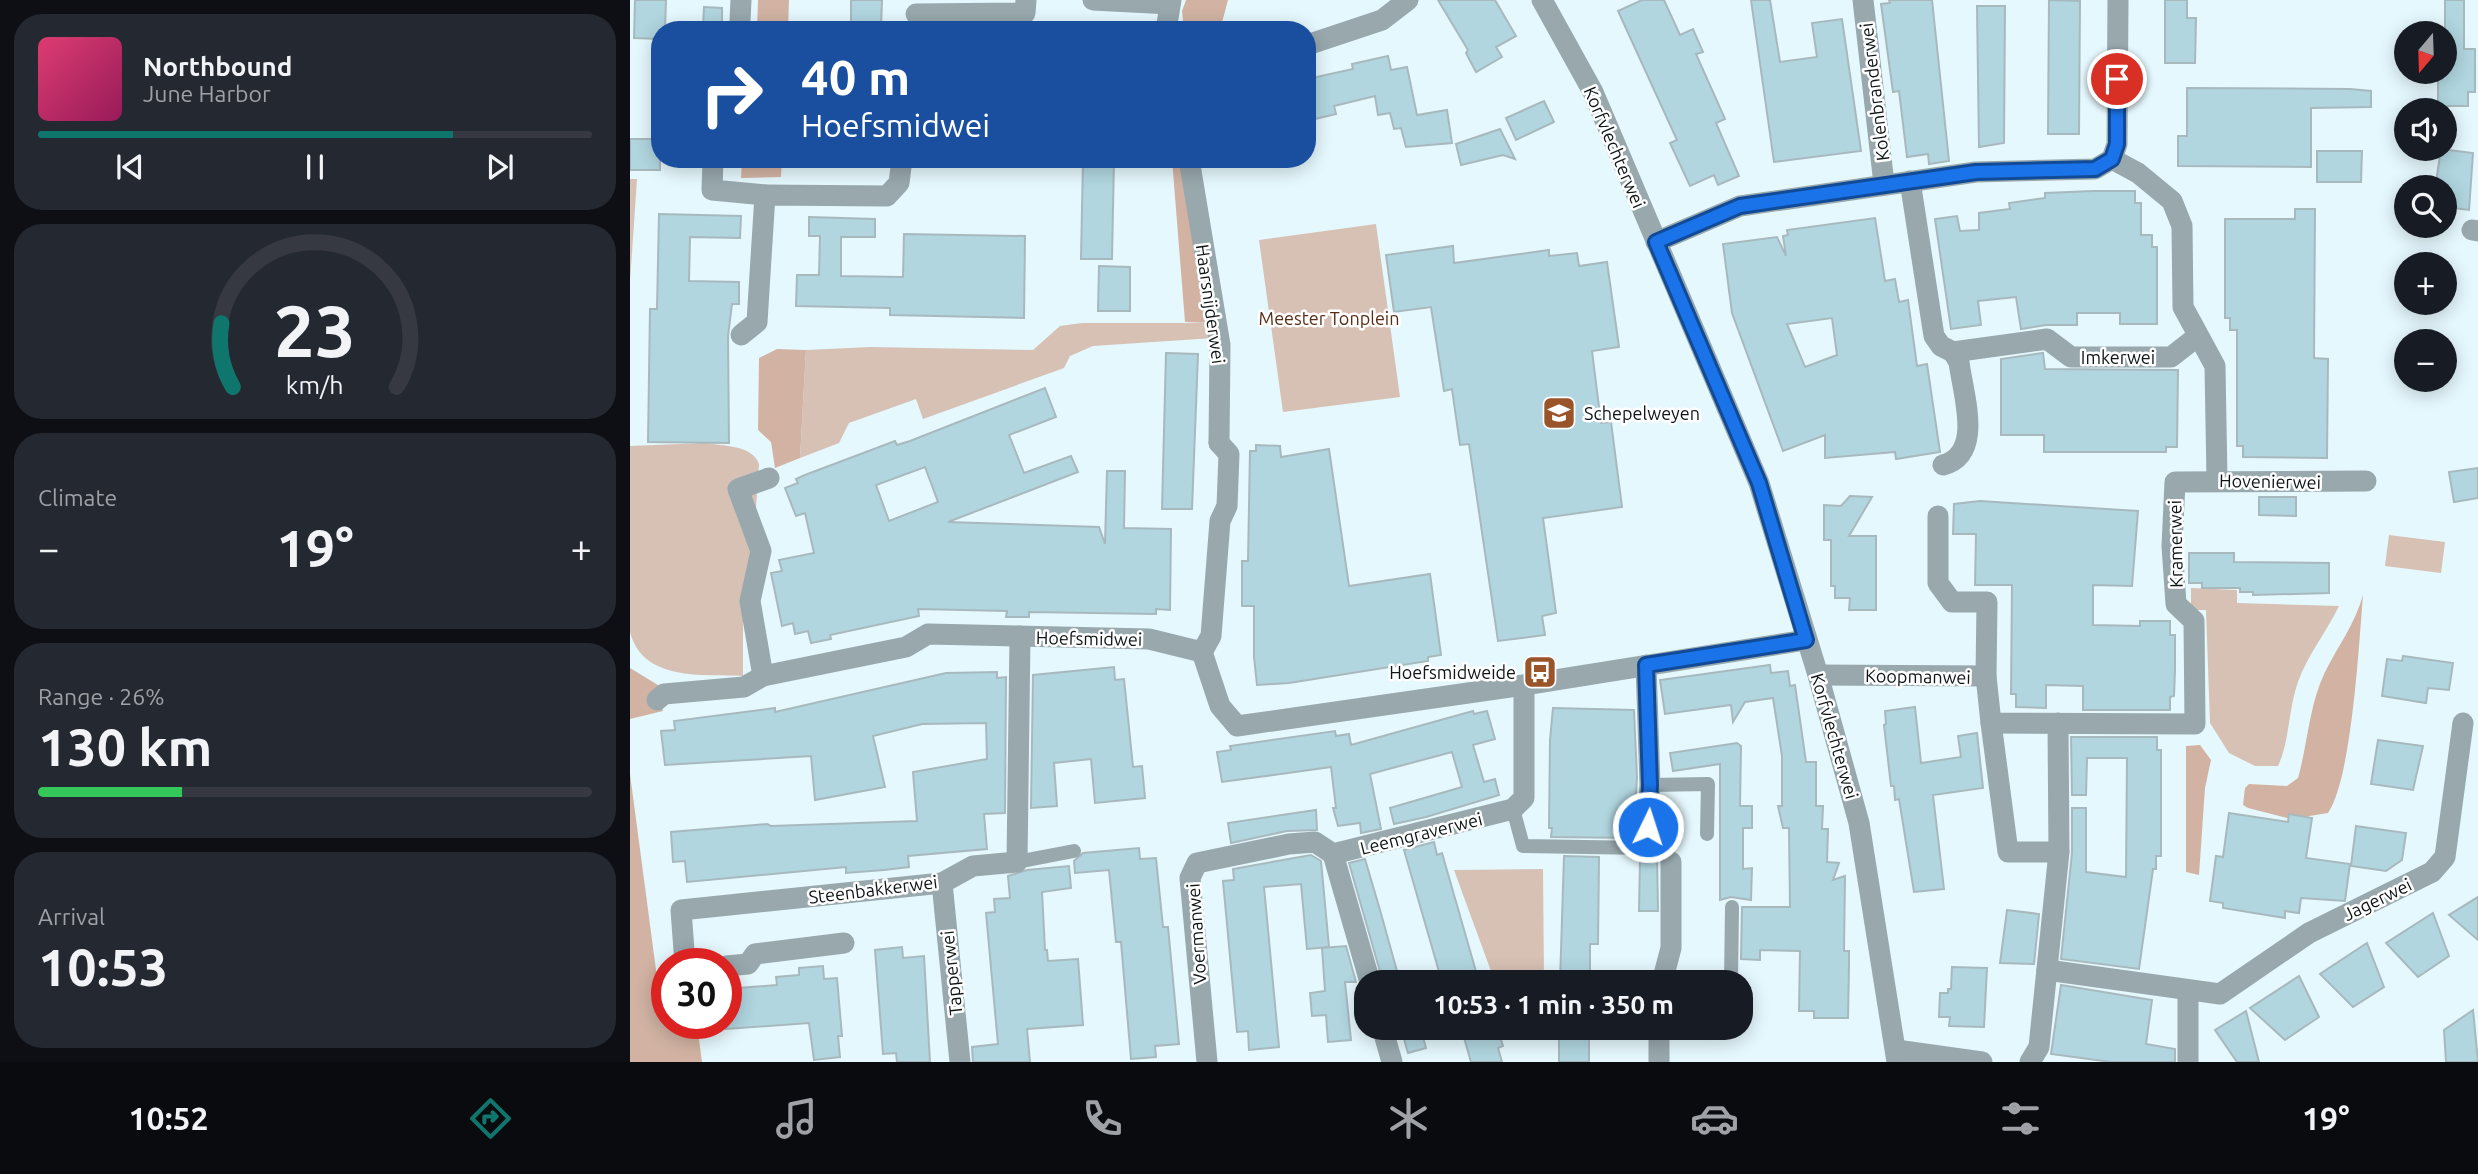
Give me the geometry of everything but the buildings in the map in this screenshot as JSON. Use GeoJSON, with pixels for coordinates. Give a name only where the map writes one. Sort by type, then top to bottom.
{"type":"FeatureCollection","features":[{"type":"Feature","properties":{"kind":"street"},"geometry":{"type":"LineString","coordinates":[[916,15],[1025,13],[1026,0]]}},
{"type":"Feature","properties":{"kind":"street"},"geometry":{"type":"LineString","coordinates":[[1093,0],[1170,2],[1167,21]]}},
{"type":"Feature","properties":{"kind":"street"},"geometry":{"type":"LineString","coordinates":[[1316,42],[1382,20],[1408,0]]}},
{"type":"Feature","properties":{"kind":"street","name":"Korfvlechterwei"},"geometry":{"type":"LineString","coordinates":[[1542,0],[1593,92],[1759,483],[1818,675],[1859,823],[1896,1056]]}},
{"type":"Feature","properties":{"kind":"street","name":"Kolenbranderwei"},"geometry":{"type":"LineString","coordinates":[[1863,0],[1884,184]]}},
{"type":"Feature","properties":{"kind":"street"},"geometry":{"type":"LineString","coordinates":[[1656,242],[1740,206],[1976,172],[2095,169],[2112,159],[2117,144],[2118,0]]}},
{"type":"Feature","properties":{"kind":"street"},"geometry":{"type":"LineString","coordinates":[[2112,159],[2138,173],[2172,201],[2182,226],[2183,307],[2215,366],[2217,480]]}},
{"type":"Feature","properties":{"kind":"street"},"geometry":{"type":"LineString","coordinates":[[713,168],[712,190],[765,195],[887,196],[900,183],[901,168]]}},
{"type":"Feature","properties":{"kind":"street","name":"Haarsnijderwei"},"geometry":{"type":"LineString","coordinates":[[1190,168],[1220,345],[1219,443],[1229,454],[1227,506],[1220,521],[1211,636],[1202,652]]}},
{"type":"Feature","properties":{"kind":"street"},"geometry":{"type":"LineString","coordinates":[[1910,181],[1934,336],[1941,346],[1953,352],[1959,362],[1968,438],[1965,452],[1956,462],[1943,465]]}},
{"type":"Feature","properties":{"kind":"street"},"geometry":{"type":"LineString","coordinates":[[741,335],[757,322],[765,195]]}},
{"type":"Feature","properties":{"kind":"street","name":"Imkerwei"},"geometry":{"type":"LineString","coordinates":[[1953,352],[2048,340],[2071,357],[2171,357],[2198,336]]}},
{"type":"Feature","properties":{"kind":"street"},"geometry":{"type":"LineString","coordinates":[[763,676],[750,601],[761,551],[738,489],[769,478]]}},
{"type":"Feature","properties":{"kind":"street","name":"Hovenierwei"},"geometry":{"type":"LineString","coordinates":[[2175,482],[2366,481]]}},
{"type":"Feature","properties":{"kind":"street","name":"Kramerwei"},"geometry":{"type":"LineString","coordinates":[[2059,723],[2195,724],[2194,621],[2176,604],[2172,547],[2175,482]]}},
{"type":"Feature","properties":{"kind":"street","name":"Koopmanwei"},"geometry":{"type":"LineString","coordinates":[[1818,675],[1986,676],[1987,602],[1952,602],[1938,583],[1938,516]]}},
{"type":"Feature","properties":{"kind":"street","name":"Hoefsmidwei"},"geometry":{"type":"LineString","coordinates":[[657,700],[664,694],[744,687],[763,676],[906,647],[928,634],[1149,639],[1202,652]]}},
{"type":"Feature","properties":{"kind":"street"},"geometry":{"type":"LineString","coordinates":[[1017,862],[1020,636]]}},
{"type":"Feature","properties":{"kind":"street"},"geometry":{"type":"LineString","coordinates":[[1202,652],[1220,706],[1237,726],[1524,685],[1806,640]]}},
{"type":"Feature","properties":{"kind":"street"},"geometry":{"type":"LineString","coordinates":[[1646,665],[1650,785],[1646,848]]}},
{"type":"Feature","properties":{"kind":"street"},"geometry":{"type":"LineString","coordinates":[[1986,676],[2008,852],[2059,852]]}},
{"type":"Feature","properties":{"kind":"street"},"geometry":{"type":"LineString","coordinates":[[1513,809],[1524,798],[1524,685]]}},
{"type":"Feature","properties":{"kind":"street"},"geometry":{"type":"LineString","coordinates":[[1991,723],[2059,723],[2059,852],[2039,1047],[2030,1062]]}},
{"type":"Feature","properties":{"kind":"street","name":"Jagerwei"},"geometry":{"type":"LineString","coordinates":[[2047,970],[2220,994],[2309,933],[2432,872],[2445,857],[2463,723]]}},
{"type":"Feature","properties":{"kind":"street","name":"Leemgraverwei"},"geometry":{"type":"LineString","coordinates":[[1333,854],[1513,809]]}},
{"type":"Feature","properties":{"kind":"street","name":"Voermanwei"},"geometry":{"type":"LineString","coordinates":[[1207,1062],[1190,878],[1197,863],[1289,844],[1315,842],[1333,854]]}},
{"type":"Feature","properties":{"kind":"street"},"geometry":{"type":"LineString","coordinates":[[1333,854],[1367,970]]}},
{"type":"Feature","properties":{"kind":"street","name":"Steenbakkerwei"},"geometry":{"type":"LineString","coordinates":[[684,948],[681,910],[942,883],[973,866],[1017,862]]}},
{"type":"Feature","properties":{"kind":"street"},"geometry":{"type":"LineString","coordinates":[[1665,970],[1671,948],[1671,862]]}},
{"type":"Feature","properties":{"kind":"street","name":"Tapperwei"},"geometry":{"type":"LineString","coordinates":[[942,883],[960,1062]]}},
{"type":"Feature","properties":{"kind":"street"},"geometry":{"type":"LineString","coordinates":[[742,965],[748,964],[755,954],[844,943]]}},
{"type":"Feature","properties":{"kind":"street"},"geometry":{"type":"LineString","coordinates":[[2188,990],[2188,1062]]}},
{"type":"Feature","properties":{"kind":"street"},"geometry":{"type":"LineString","coordinates":[[1386,1040],[1392,1062]]}},
{"type":"Feature","properties":{"kind":"street"},"geometry":{"type":"LineString","coordinates":[[1659,1040],[1659,1062]]}},
{"type":"Feature","properties":{"kind":"street"},"geometry":{"type":"LineString","coordinates":[[1896,1056],[1982,1062]]}},
{"type":"Feature","properties":{"kind":"lane"},"geometry":{"type":"LineString","coordinates":[[1650,785],[1708,784],[1707,834]]}},
{"type":"Feature","properties":{"kind":"lane"},"geometry":{"type":"LineString","coordinates":[[1513,809],[1523,846],[1646,848]]}},
{"type":"Feature","properties":{"kind":"lane"},"geometry":{"type":"LineString","coordinates":[[1017,862],[1074,851]]}},
{"type":"Feature","properties":{"kind":"lane"},"geometry":{"type":"LineString","coordinates":[[1731,970],[1732,907]]}},
{"type":"Feature","properties":{"kind":"green space"},"geometry":{"type":"Polygon","coordinates":[[[630,179],[637,179],[630,282],[630,179]]]}},
{"type":"Feature","properties":{"kind":"green space","name":"Meester Tonplein"},"geometry":{"type":"Polygon","coordinates":[[[1376,224],[1400,397],[1283,412],[1259,240],[1376,224]]]}},
{"type":"Feature","properties":{"kind":"green space"},"geometry":{"type":"Polygon","coordinates":[[[1082,323],[1211,323],[1214,338],[1093,346],[1070,356],[1064,368],[923,419],[916,399],[849,423],[839,443],[800,458],[806,350],[871,347],[1033,350],[1060,326],[1082,323]]]}},
{"type":"Feature","properties":{"kind":"green space"},"geometry":{"type":"Polygon","coordinates":[[[706,443],[744,450],[756,458],[759,464],[753,552],[743,595],[743,676],[693,674],[661,667],[648,660],[637,648],[630,632],[630,446],[706,443]]]}},
{"type":"Feature","properties":{"kind":"green space"},"geometry":{"type":"Polygon","coordinates":[[[2389,535],[2445,542],[2441,573],[2385,566],[2389,535]]]}},
{"type":"Feature","properties":{"kind":"green space"},"geometry":{"type":"Polygon","coordinates":[[[2191,588],[2237,590],[2237,603],[2339,606],[2298,682],[2285,746],[2278,766],[2255,766],[2229,753],[2210,723],[2206,610],[2191,610],[2191,588]]]}},
{"type":"Feature","properties":{"kind":"green space"},"geometry":{"type":"Polygon","coordinates":[[[1543,869],[1544,970],[1491,970],[1454,870],[1543,869]]]}},
{"type":"Feature","properties":{"kind":"shaded area"},"geometry":{"type":"Polygon","coordinates":[[[758,0],[789,0],[788,21],[757,21],[758,0]]]}},
{"type":"Feature","properties":{"kind":"shaded area"},"geometry":{"type":"Polygon","coordinates":[[[1186,0],[1228,0],[1222,21],[1183,21],[1182,11],[1186,0]]]}},
{"type":"Feature","properties":{"kind":"shaded area"},"geometry":{"type":"Polygon","coordinates":[[[742,168],[782,168],[781,177],[741,178],[742,168]]]}},
{"type":"Feature","properties":{"kind":"shaded area"},"geometry":{"type":"Polygon","coordinates":[[[1173,168],[1185,168],[1211,323],[1185,322],[1173,168]]]}},
{"type":"Feature","properties":{"kind":"shaded area"},"geometry":{"type":"Polygon","coordinates":[[[777,349],[806,350],[800,458],[775,468],[771,442],[758,430],[759,358],[777,349]]]}},
{"type":"Feature","properties":{"kind":"shaded area"},"geometry":{"type":"Polygon","coordinates":[[[2363,595],[2349,741],[2336,796],[2328,813],[2291,819],[2248,808],[2243,805],[2245,788],[2249,784],[2287,786],[2298,778],[2320,685],[2351,625],[2363,595]]]}},
{"type":"Feature","properties":{"kind":"shaded area"},"geometry":{"type":"Polygon","coordinates":[[[630,668],[658,685],[663,711],[630,719],[630,668]]]}},
{"type":"Feature","properties":{"kind":"shaded area"},"geometry":{"type":"Polygon","coordinates":[[[2200,745],[2211,760],[2205,788],[2199,875],[2186,872],[2186,746],[2200,745]]]}},
{"type":"Feature","properties":{"kind":"shaded area"},"geometry":{"type":"Polygon","coordinates":[[[630,774],[653,948],[651,1039],[699,1039],[702,1062],[630,1062],[630,774]]]}},
{"type":"Feature","properties":{"kind":"place","name":"Schepelweyen"},"geometry":{"type":"Point","coordinates":[1559,413]}},
{"type":"Feature","properties":{"kind":"place","name":"Hoefsmidweide"},"geometry":{"type":"Point","coordinates":[1540,672]}},
{"type":"Feature","properties":{"kind":"route"},"geometry":{"type":"LineString","coordinates":[[1648,827],[1650,785],[1646,665],[1806,640],[1759,483],[1656,242],[1740,206],[1976,172],[2095,169],[2112,159],[2117,144],[2117,79]]}}]}
